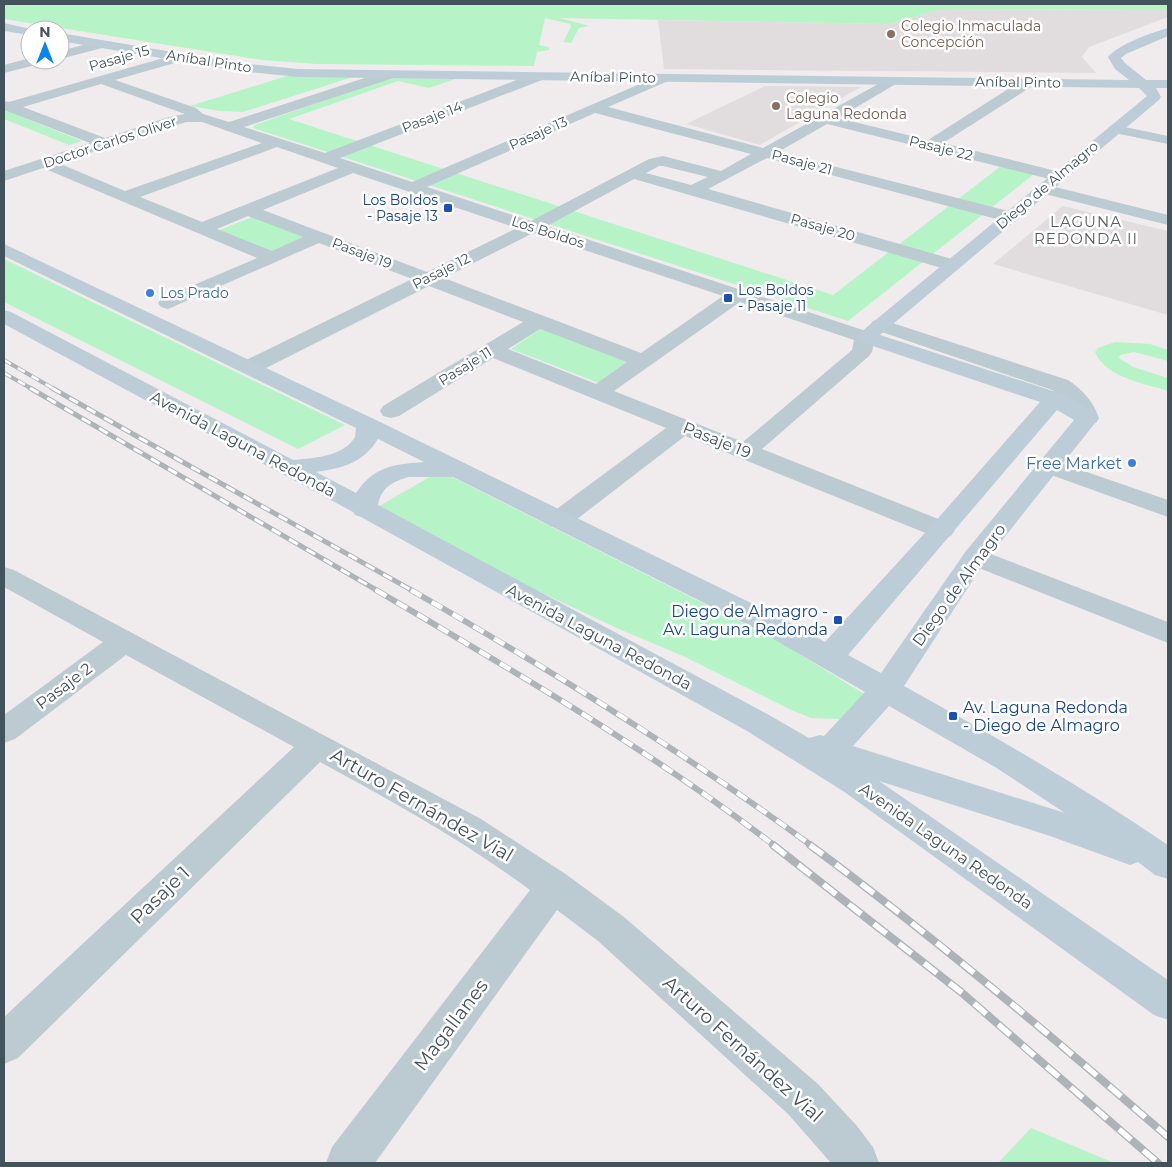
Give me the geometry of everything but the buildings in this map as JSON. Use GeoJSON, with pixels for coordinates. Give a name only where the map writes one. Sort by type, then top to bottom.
{"type":"FeatureCollection","features":[{"type":"Feature","properties":{"kind":"street"},"geometry":{"type":"LineString","coordinates":[[4,27],[20,30]]}},
{"type":"Feature","properties":{"kind":"street"},"geometry":{"type":"LineString","coordinates":[[1142,83],[1120,66],[1114,57],[1122,51],[1168,32]]}},
{"type":"Feature","properties":{"kind":"street","name":"Aníbal Pinto"},"geometry":{"type":"LineString","coordinates":[[70,38],[282,72],[388,75],[1168,84]]}},
{"type":"Feature","properties":{"kind":"street"},"geometry":{"type":"LineString","coordinates":[[70,52],[102,44]]}},
{"type":"Feature","properties":{"kind":"street","name":"Pasaje 15"},"geometry":{"type":"LineString","coordinates":[[6,106],[181,57]]}},
{"type":"Feature","properties":{"kind":"street"},"geometry":{"type":"LineString","coordinates":[[4,69],[20,65]]}},
{"type":"Feature","properties":{"kind":"street"},"geometry":{"type":"LineString","coordinates":[[231,126],[388,75]]}},
{"type":"Feature","properties":{"kind":"street","name":"Pasaje 14"},"geometry":{"type":"LineString","coordinates":[[326,158],[537,76]]}},
{"type":"Feature","properties":{"kind":"street","name":"Pasaje 13"},"geometry":{"type":"LineString","coordinates":[[413,187],[663,78]]}},
{"type":"Feature","properties":{"kind":"street"},"geometry":{"type":"LineString","coordinates":[[100,80],[191,110],[198,117]]}},
{"type":"Feature","properties":{"kind":"street"},"geometry":{"type":"LineString","coordinates":[[632,174],[693,190],[723,176],[894,80]]}},
{"type":"Feature","properties":{"kind":"street"},"geometry":{"type":"LineString","coordinates":[[930,145],[1029,82]]}},
{"type":"Feature","properties":{"kind":"street","name":"Diego de Almagro"},"geometry":{"type":"LineString","coordinates":[[872,331],[1155,95],[1142,83]]}},
{"type":"Feature","properties":{"kind":"street"},"geometry":{"type":"LineString","coordinates":[[6,106],[105,143]]}},
{"type":"Feature","properties":{"kind":"street","name":"Pasaje 21"},"geometry":{"type":"LineString","coordinates":[[594,108],[1010,217]]}},
{"type":"Feature","properties":{"kind":"street"},"geometry":{"type":"LineString","coordinates":[[4,123],[31,115]]}},
{"type":"Feature","properties":{"kind":"street","name":"Doctor Carlos Oliver"},"geometry":{"type":"LineString","coordinates":[[4,176],[180,119],[198,117],[231,126]]}},
{"type":"Feature","properties":{"kind":"street","name":"Pasaje 22"},"geometry":{"type":"LineString","coordinates":[[824,120],[1058,176]]}},
{"type":"Feature","properties":{"kind":"street","name":"Los Boldos"},"geometry":{"type":"LineString","coordinates":[[231,126],[738,295],[872,331]]}},
{"type":"Feature","properties":{"kind":"street"},"geometry":{"type":"LineString","coordinates":[[1116,128],[1168,140]]}},
{"type":"Feature","properties":{"kind":"street"},"geometry":{"type":"LineString","coordinates":[[124,197],[278,142]]}},
{"type":"Feature","properties":{"kind":"street"},"geometry":{"type":"LineString","coordinates":[[57,145],[75,152]]}},
{"type":"Feature","properties":{"kind":"street","name":"Pasaje 12"},"geometry":{"type":"LineString","coordinates":[[250,367],[532,226],[655,162],[663,161],[723,176]]}},
{"type":"Feature","properties":{"kind":"street"},"geometry":{"type":"LineString","coordinates":[[43,163],[271,258]]}},
{"type":"Feature","properties":{"kind":"street"},"geometry":{"type":"LineString","coordinates":[[201,229],[353,167]]}},
{"type":"Feature","properties":{"kind":"street"},"geometry":{"type":"LineString","coordinates":[[1043,189],[1167,219]]}},
{"type":"Feature","properties":{"kind":"street","name":"Pasaje 20"},"geometry":{"type":"LineString","coordinates":[[693,190],[952,265]]}},
{"type":"Feature","properties":{"kind":"street","name":"Pasaje 19"},"geometry":{"type":"LineString","coordinates":[[248,210],[643,361]]}},
{"type":"Feature","properties":{"kind":"street"},"geometry":{"type":"LineString","coordinates":[[168,303],[319,237]]}},
{"type":"Feature","properties":{"kind":"street"},"geometry":{"type":"LineString","coordinates":[[4,249],[250,367],[719,598],[829,657],[1022,767],[1115,827],[1168,866]]}},
{"type":"Feature","properties":{"kind":"street"},"geometry":{"type":"LineString","coordinates":[[598,392],[738,295]]}},
{"type":"Feature","properties":{"kind":"street","name":"Avenida Laguna Redonda"},"geometry":{"type":"LineString","coordinates":[[4,316],[289,467],[364,510],[758,723],[863,788],[1168,1002]]}},
{"type":"Feature","properties":{"kind":"street","name":"Pasaje 11"},"geometry":{"type":"LineString","coordinates":[[391,412],[539,321]]}},
{"type":"Feature","properties":{"kind":"street"},"geometry":{"type":"LineString","coordinates":[[872,331],[1054,399],[1088,418]]}},
{"type":"Feature","properties":{"kind":"street"},"geometry":{"type":"LineString","coordinates":[[872,331],[1060,385],[1075,394],[1084,404],[1088,418]]}},
{"type":"Feature","properties":{"kind":"street"},"geometry":{"type":"LineString","coordinates":[[746,451],[862,352],[872,331]]}},
{"type":"Feature","properties":{"kind":"street","name":"Pasaje 19"},"geometry":{"type":"LineString","coordinates":[[492,350],[942,530]]}},
{"type":"Feature","properties":{"kind":"street"},"geometry":{"type":"LineString","coordinates":[[829,657],[942,530],[1054,399]]}},
{"type":"Feature","properties":{"kind":"street","name":"Diego de Almagro"},"geometry":{"type":"LineString","coordinates":[[829,751],[886,689],[976,557],[1088,418]]}},
{"type":"Feature","properties":{"kind":"street"},"geometry":{"type":"LineString","coordinates":[[289,467],[315,466],[355,452],[368,437],[368,425]]}},
{"type":"Feature","properties":{"kind":"street"},"geometry":{"type":"LineString","coordinates":[[559,520],[683,426]]}},
{"type":"Feature","properties":{"kind":"street"},"geometry":{"type":"LineString","coordinates":[[1049,466],[1168,509]]}},
{"type":"Feature","properties":{"kind":"street"},"geometry":{"type":"LineString","coordinates":[[364,510],[365,502],[374,484],[388,476],[415,469],[459,471]]}},
{"type":"Feature","properties":{"kind":"street"},"geometry":{"type":"LineString","coordinates":[[976,557],[1168,633]]}},
{"type":"Feature","properties":{"kind":"street","name":"Arturo Fernández Vial"},"geometry":{"type":"LineString","coordinates":[[4,576],[469,829],[554,886],[611,929],[803,1099],[842,1141],[857,1163]]}},
{"type":"Feature","properties":{"kind":"street","name":"Pasaje 2"},"geometry":{"type":"LineString","coordinates":[[4,731],[125,641]]}},
{"type":"Feature","properties":{"kind":"street"},"geometry":{"type":"LineString","coordinates":[[758,723],[829,751],[1094,837],[1168,866]]}},
{"type":"Feature","properties":{"kind":"street","name":"Pasaje 1"},"geometry":{"type":"LineString","coordinates":[[4,1044],[317,745]]}},
{"type":"Feature","properties":{"kind":"street","name":"Magallanes"},"geometry":{"type":"LineString","coordinates":[[348,1163],[554,886]]}},
{"type":"Feature","properties":{"kind":"shaded area","name":"Colegio Inmaculada Concepción"},"geometry":{"type":"Polygon","coordinates":[[[942,9],[1168,10],[1168,17],[1089,47],[1082,57],[1096,73],[664,69],[658,20],[889,24],[942,9]]]}},
{"type":"Feature","properties":{"kind":"shaded area","name":"Colegio Laguna Redonda"},"geometry":{"type":"Polygon","coordinates":[[[765,86],[861,87],[760,145],[686,124],[765,86]]]}},
{"type":"Feature","properties":{"kind":"shaded area"},"geometry":{"type":"Polygon","coordinates":[[[1063,206],[1168,231],[1168,315],[993,264],[1063,206]]]}},
{"type":"Feature","properties":{"kind":"green space"},"geometry":{"type":"Polygon","coordinates":[[[4,4],[1168,4],[1168,10],[942,9],[889,24],[559,18],[590,26],[579,28],[571,43],[563,42],[571,27],[570,24],[545,18],[539,45],[549,47],[549,50],[537,52],[534,66],[317,64],[262,60],[70,29],[70,20],[20,20],[20,22],[4,19],[4,4]]]}},
{"type":"Feature","properties":{"kind":"green space"},"geometry":{"type":"Polygon","coordinates":[[[287,76],[353,77],[243,112],[220,111],[190,106],[287,76]]]}},
{"type":"Feature","properties":{"kind":"green space"},"geometry":{"type":"Polygon","coordinates":[[[387,78],[455,79],[429,88],[398,81],[289,119],[833,295],[1001,166],[1034,174],[848,321],[253,128],[255,125],[387,78]]]}},
{"type":"Feature","properties":{"kind":"green space"},"geometry":{"type":"Polygon","coordinates":[[[4,110],[82,141],[69,145],[4,119],[4,110]]]}},
{"type":"Feature","properties":{"kind":"green space"},"geometry":{"type":"Polygon","coordinates":[[[252,217],[312,240],[274,256],[215,232],[252,217]]]}},
{"type":"Feature","properties":{"kind":"green space"},"geometry":{"type":"Polygon","coordinates":[[[4,259],[345,425],[298,449],[4,302],[4,259]]]}},
{"type":"Feature","properties":{"kind":"green space"},"geometry":{"type":"Polygon","coordinates":[[[543,327],[632,361],[599,383],[511,349],[543,327]]]}},
{"type":"Feature","properties":{"kind":"green space"},"geometry":{"type":"Polygon","coordinates":[[[1115,342],[1150,344],[1168,350],[1168,361],[1134,352],[1120,355],[1119,358],[1133,367],[1168,378],[1168,391],[1117,374],[1100,361],[1095,352],[1098,348],[1115,342]]]}},
{"type":"Feature","properties":{"kind":"green space"},"geometry":{"type":"Polygon","coordinates":[[[440,471],[780,642],[864,694],[840,719],[811,718],[683,656],[619,629],[369,512],[440,471]]]}},
{"type":"Feature","properties":{"kind":"green space"},"geometry":{"type":"Polygon","coordinates":[[[1031,1128],[1114,1163],[998,1163],[1031,1128]]]}},
{"type":"Feature","properties":{"kind":"railway"},"geometry":{"type":"LineString","coordinates":[[4,360],[54,389]]}},
{"type":"Feature","properties":{"kind":"railway"},"geometry":{"type":"LineString","coordinates":[[4,373],[32,389]]}},
{"type":"Feature","properties":{"kind":"railway"},"geometry":{"type":"LineString","coordinates":[[30,388],[378,591]]}},
{"type":"Feature","properties":{"kind":"railway"},"geometry":{"type":"LineString","coordinates":[[52,388],[413,591]]}},
{"type":"Feature","properties":{"kind":"railway"},"geometry":{"type":"LineString","coordinates":[[376,590],[529,681],[630,744],[728,811],[775,846]]}},
{"type":"Feature","properties":{"kind":"railway"},"geometry":{"type":"LineString","coordinates":[[411,590],[615,712],[715,777],[812,846]]}},
{"type":"Feature","properties":{"kind":"railway"},"geometry":{"type":"LineString","coordinates":[[773,845],[961,992],[1158,1163]]}},
{"type":"Feature","properties":{"kind":"railway"},"geometry":{"type":"LineString","coordinates":[[810,845],[902,915],[992,988],[1168,1137]]}},
{"type":"Feature","properties":{"kind":"place","name":"Colegio Inmaculada Concepción"},"geometry":{"type":"Point","coordinates":[891,34]}},
{"type":"Feature","properties":{"kind":"place","name":"Colegio Laguna Redonda"},"geometry":{"type":"Point","coordinates":[776,106]}},
{"type":"Feature","properties":{"kind":"place","name":"Los Boldos - Pasaje 13"},"geometry":{"type":"Point","coordinates":[448,208]}},
{"type":"Feature","properties":{"kind":"place","name":"Los Prado"},"geometry":{"type":"Point","coordinates":[150,293]}},
{"type":"Feature","properties":{"kind":"place","name":"Los Boldos - Pasaje 11"},"geometry":{"type":"Point","coordinates":[728,298]}},
{"type":"Feature","properties":{"kind":"place","name":"Free Market"},"geometry":{"type":"Point","coordinates":[1132,463]}},
{"type":"Feature","properties":{"kind":"place","name":"Diego de Almagro - Av. Laguna Redonda"},"geometry":{"type":"Point","coordinates":[838,620]}},
{"type":"Feature","properties":{"kind":"place","name":"Av. Laguna Redonda - Diego de Almagro"},"geometry":{"type":"Point","coordinates":[953,716]}},
{"type":"Feature","properties":{"kind":"district","name":"LAGUNA REDONDA II"},"geometry":{"type":"Point","coordinates":[1086,230]}}]}
